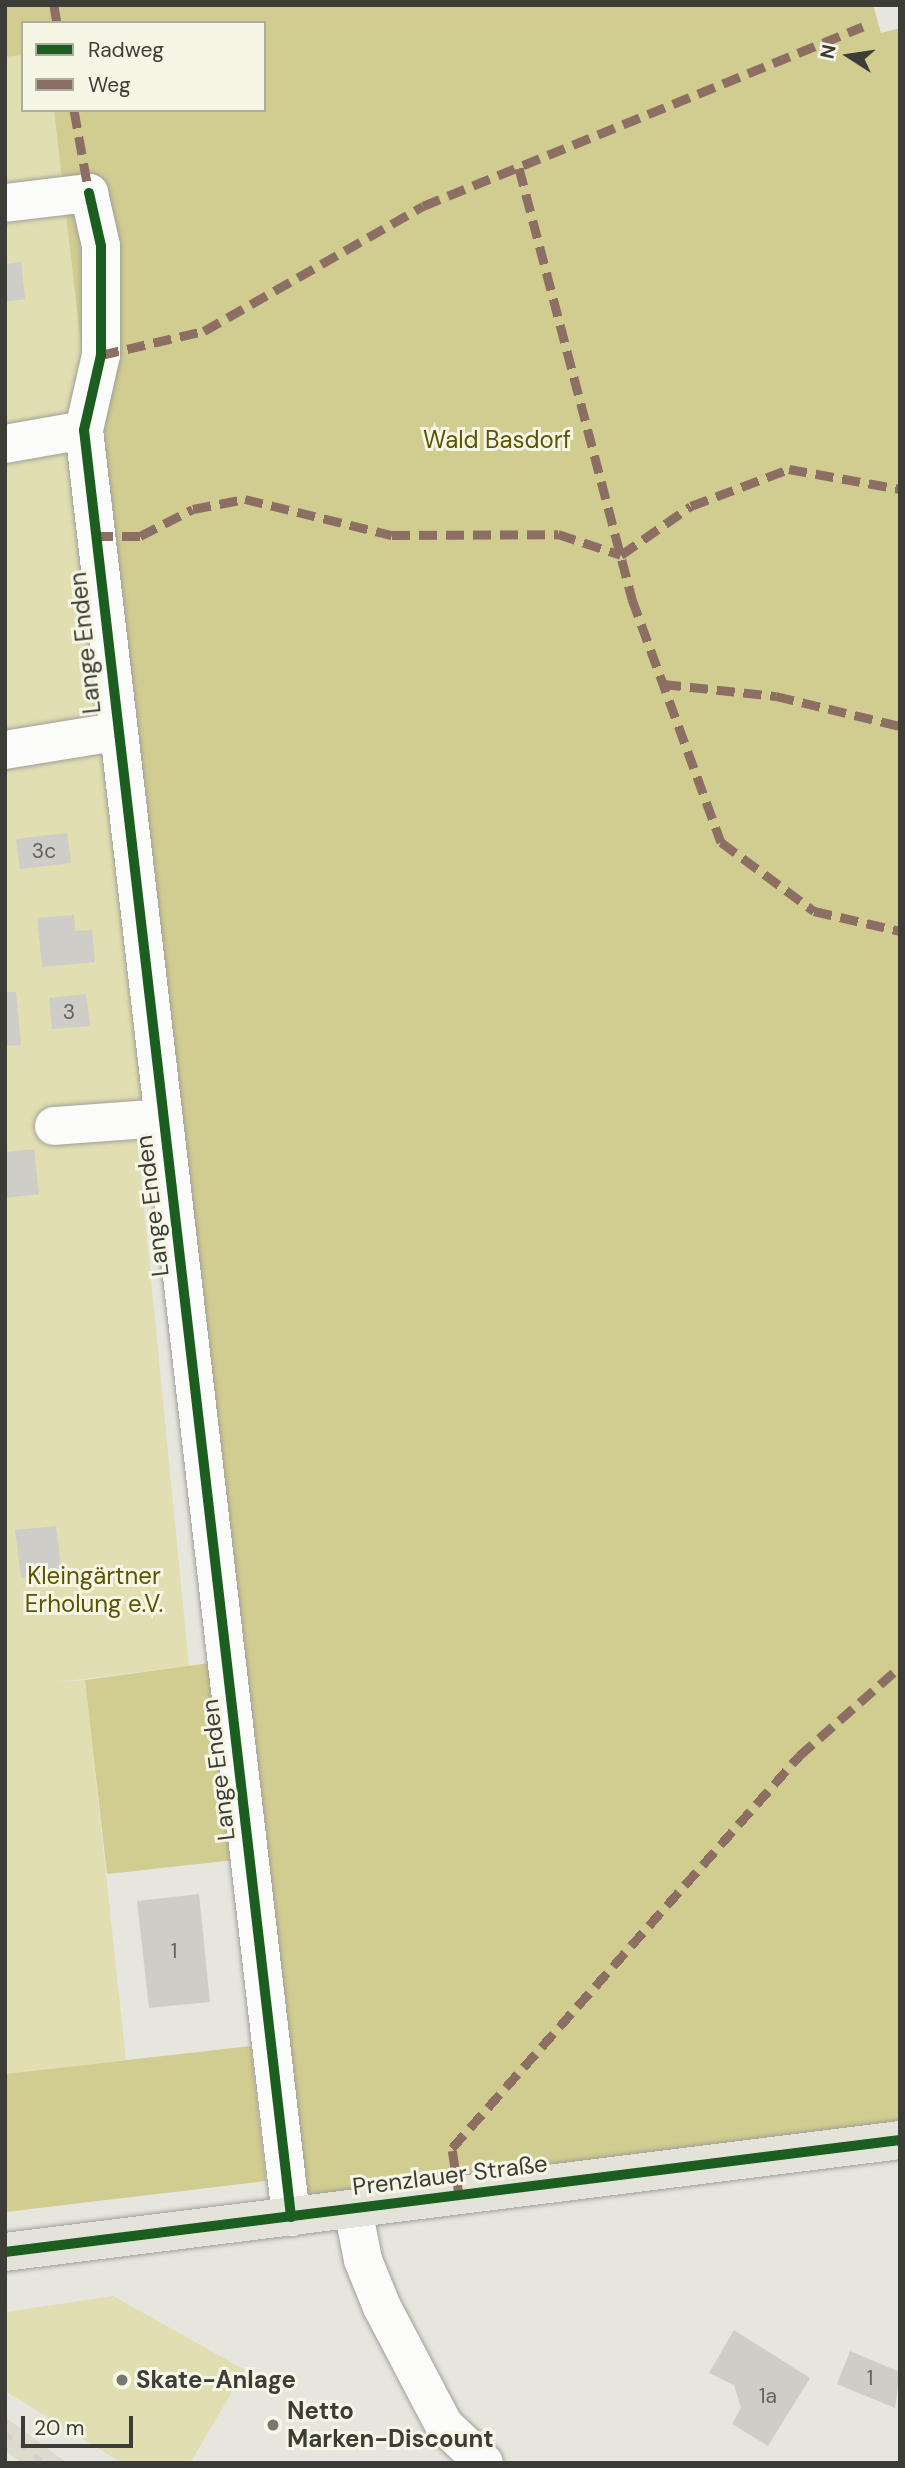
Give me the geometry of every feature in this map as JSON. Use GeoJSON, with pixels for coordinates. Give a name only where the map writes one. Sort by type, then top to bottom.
{"type":"FeatureCollection","features":[{"type":"Feature","properties":{"kind":"main road","name":"Prenzlauer Straße"},"geometry":{"type":"LineString","coordinates":[[5,2252],[900,2140]]}},
{"type":"Feature","properties":{"kind":"street","name":"Lange Enden"},"geometry":{"type":"LineString","coordinates":[[5,203],[89,192],[102,246],[101,355],[84,430],[115,732],[163,1118],[291,2217]]}},
{"type":"Feature","properties":{"kind":"street"},"geometry":{"type":"LineString","coordinates":[[5,444],[84,430]]}},
{"type":"Feature","properties":{"kind":"street","name":"Lange Enden"},"geometry":{"type":"LineString","coordinates":[[5,750],[115,732]]}},
{"type":"Feature","properties":{"kind":"street","name":"Lange Enden"},"geometry":{"type":"LineString","coordinates":[[54,1126],[163,1118]]}},
{"type":"Feature","properties":{"kind":"street"},"geometry":{"type":"LineString","coordinates":[[353,2209],[363,2260],[382,2307],[444,2425],[484,2463]]}},
{"type":"Feature","properties":{"kind":"shaded area"},"geometry":{"type":"Polygon","coordinates":[[[5,2417],[67,2463],[22,2463],[5,2450],[5,2417]]]}},
{"type":"Feature","properties":{"kind":"green space","name":"Wald Basdorf"},"geometry":{"type":"Polygon","coordinates":[[[5,5],[873,5],[881,33],[900,28],[900,2124],[303,2197],[261,1857],[107,1874],[85,1680],[232,1660],[54,112],[266,112],[266,21],[21,21],[21,55],[5,57],[5,5]]]}},
{"type":"Feature","properties":{"kind":"green space","name":"Kleingärtner Erholung e.V."},"geometry":{"type":"Polygon","coordinates":[[[21,55],[21,112],[54,112],[168,1099],[6,1124],[134,1106],[189,1666],[50,1683],[85,1680],[126,2060],[5,2074],[5,57],[21,55]]]}},
{"type":"Feature","properties":{"kind":"green space"},"geometry":{"type":"Polygon","coordinates":[[[251,2046],[266,2181],[5,2212],[5,2074],[251,2046]]]}},
{"type":"Feature","properties":{"kind":"green space","name":"Skate-Anlage"},"geometry":{"type":"Polygon","coordinates":[[[113,2296],[245,2370],[190,2463],[122,2463],[5,2391],[7,2312],[113,2296]]]}},
{"type":"Feature","properties":{"kind":"building"},"geometry":{"type":"Polygon","coordinates":[[[21,262],[25,299],[5,302],[5,264],[21,262]]]}},
{"type":"Feature","properties":{"kind":"building"},"geometry":{"type":"Polygon","coordinates":[[[67,833],[71,863],[20,869],[16,839],[67,833]]]}},
{"type":"Feature","properties":{"kind":"building"},"geometry":{"type":"Polygon","coordinates":[[[74,915],[75,931],[92,930],[95,962],[42,967],[37,918],[74,915]]]}},
{"type":"Feature","properties":{"kind":"building"},"geometry":{"type":"Polygon","coordinates":[[[5,992],[16,992],[21,1045],[5,1046],[5,992]]]}},
{"type":"Feature","properties":{"kind":"building"},"geometry":{"type":"Polygon","coordinates":[[[86,994],[90,1026],[52,1029],[49,998],[86,994]]]}},
{"type":"Feature","properties":{"kind":"building"},"geometry":{"type":"Polygon","coordinates":[[[34,1149],[39,1194],[5,1198],[5,1152],[34,1149]]]}},
{"type":"Feature","properties":{"kind":"building"},"geometry":{"type":"Polygon","coordinates":[[[56,1526],[62,1573],[21,1578],[15,1530],[56,1526]]]}},
{"type":"Feature","properties":{"kind":"building"},"geometry":{"type":"Polygon","coordinates":[[[199,1894],[210,2002],[149,2008],[137,1901],[199,1894]]]}},
{"type":"Feature","properties":{"kind":"building"},"geometry":{"type":"Polygon","coordinates":[[[734,2330],[810,2378],[768,2446],[732,2424],[741,2408],[734,2385],[709,2373],[734,2330]]]}},
{"type":"Feature","properties":{"kind":"building"},"geometry":{"type":"Polygon","coordinates":[[[850,2351],[900,2372],[895,2408],[837,2384],[850,2351]]]}},
{"type":"Feature","properties":{"kind":"railway"},"geometry":{"type":"LineString","coordinates":[[5,2433],[45,2463]]}},
{"type":"Feature","properties":{"kind":"marked path"},"geometry":{"type":"LineString","coordinates":[[54,5],[57,21]]}},
{"type":"Feature","properties":{"kind":"marked path"},"geometry":{"type":"LineString","coordinates":[[101,355],[204,331],[423,206],[863,26]]}},
{"type":"Feature","properties":{"kind":"marked path"},"geometry":{"type":"LineString","coordinates":[[74,112],[89,193]]}},
{"type":"Feature","properties":{"kind":"marked path"},"geometry":{"type":"LineString","coordinates":[[519,168],[632,599],[721,842],[814,911],[900,931]]}},
{"type":"Feature","properties":{"kind":"marked path"},"geometry":{"type":"LineString","coordinates":[[95,536],[140,536],[193,509],[245,499],[392,535],[558,534],[621,555],[691,506],[789,469],[900,489]]}},
{"type":"Feature","properties":{"kind":"marked path"},"geometry":{"type":"LineString","coordinates":[[663,684],[776,696],[900,726]]}},
{"type":"Feature","properties":{"kind":"marked path"},"geometry":{"type":"LineString","coordinates":[[459,2195],[452,2148],[799,1756],[900,1667]]}},
{"type":"Feature","properties":{"kind":"cycle path"},"geometry":{"type":"LineString","coordinates":[[89,193],[101,246],[101,355],[84,430],[291,2217]]}},
{"type":"Feature","properties":{"kind":"cycle path"},"geometry":{"type":"LineString","coordinates":[[5,2252],[900,2140]]}},
{"type":"Feature","properties":{"kind":"place","name":"Skate-Anlage"},"geometry":{"type":"Point","coordinates":[122,2380]}},
{"type":"Feature","properties":{"kind":"place","name":"Netto Marken-Discount"},"geometry":{"type":"Point","coordinates":[273,2425]}}]}
